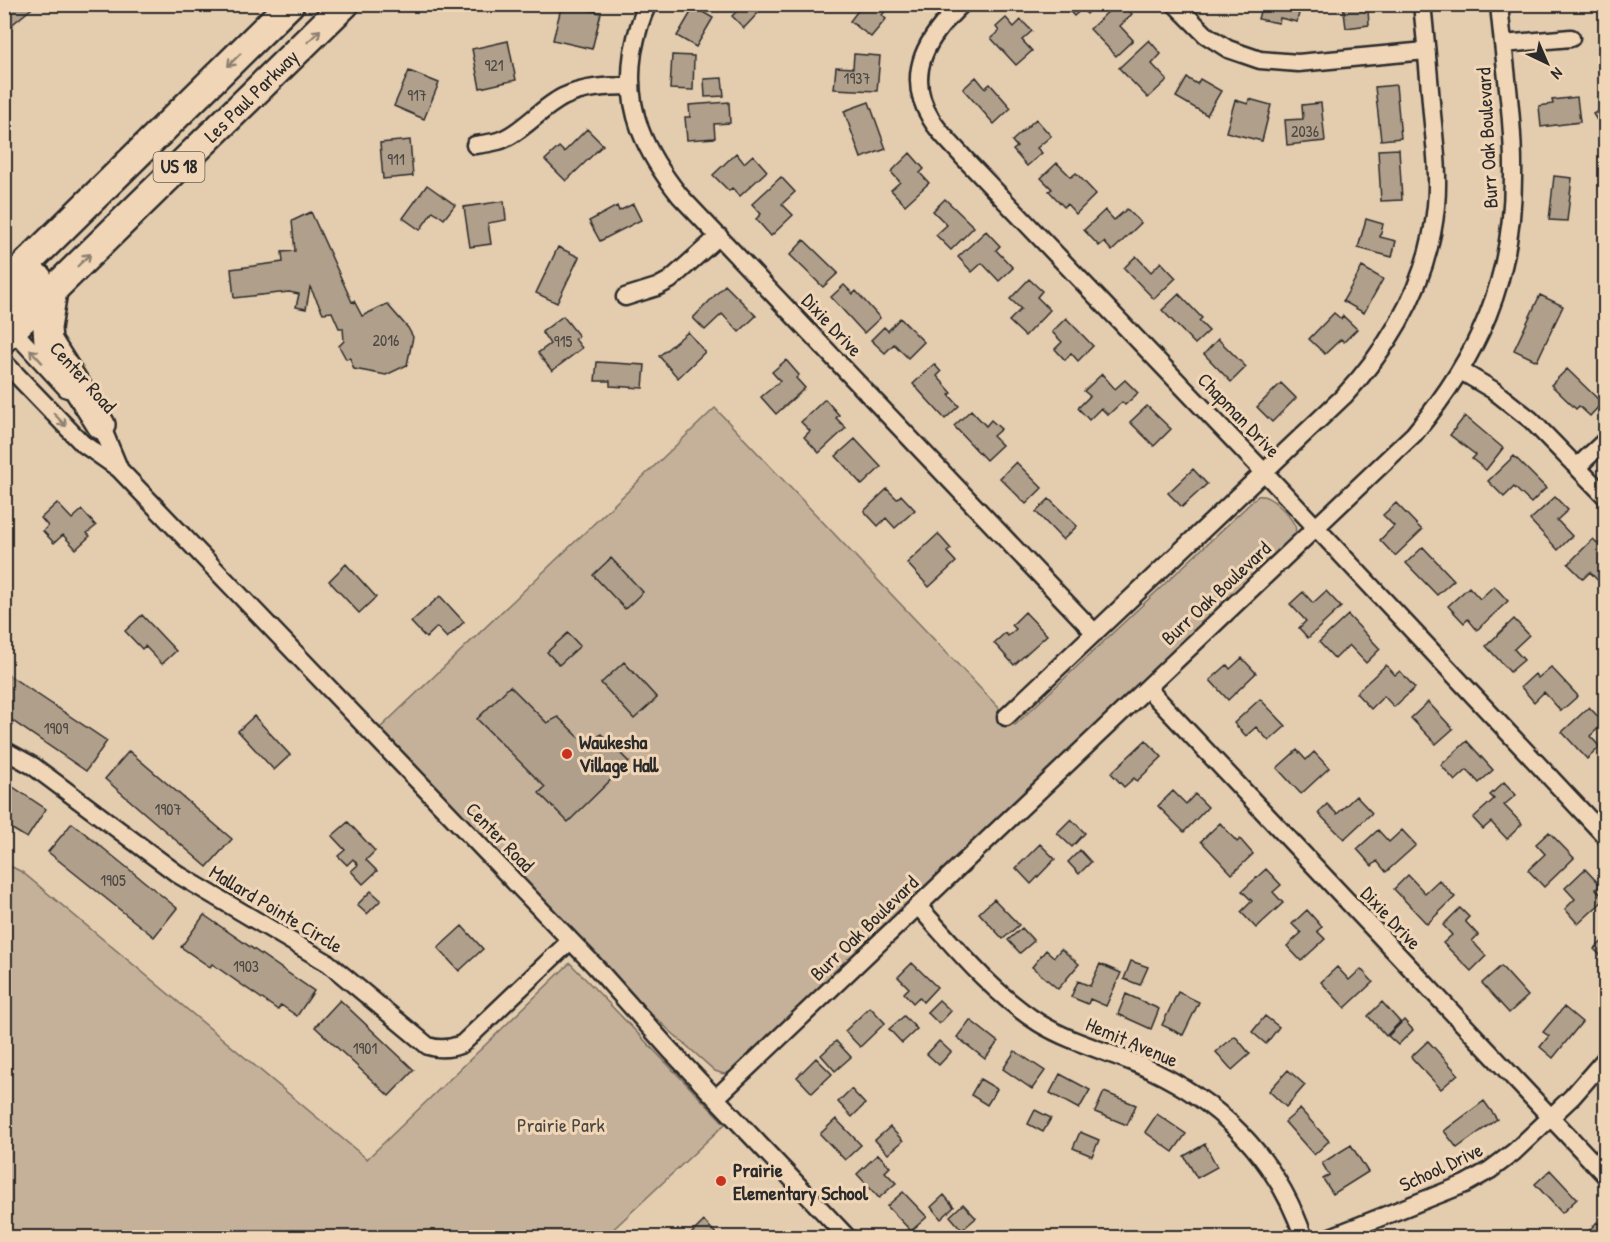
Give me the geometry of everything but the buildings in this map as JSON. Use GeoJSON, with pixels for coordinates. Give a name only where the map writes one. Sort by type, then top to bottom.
{"type":"FeatureCollection","features":[{"type":"Feature","properties":{"kind":"main road","name":"Les Paul Parkway"},"geometry":{"type":"LineString","coordinates":[[4,286],[290,4]]}},
{"type":"Feature","properties":{"kind":"main road","name":"Les Paul Parkway"},"geometry":{"type":"LineString","coordinates":[[6,325],[53,291],[345,4]]}},
{"type":"Feature","properties":{"kind":"main road"},"geometry":{"type":"LineString","coordinates":[[6,325],[107,210],[169,124]]}},
{"type":"Feature","properties":{"kind":"main road"},"geometry":{"type":"LineString","coordinates":[[53,291],[47,328],[48,341],[101,425]]}},
{"type":"Feature","properties":{"kind":"street","name":"Dixie Drive"},"geometry":{"type":"LineString","coordinates":[[648,4],[635,40],[631,86],[634,110],[643,139],[660,170],[719,236],[1095,633]]}},
{"type":"Feature","properties":{"kind":"street","name":"Chapman Drive"},"geometry":{"type":"LineString","coordinates":[[962,4],[936,30],[924,52],[919,83],[923,102],[931,120],[964,158],[1264,472],[1605,837]]}},
{"type":"Feature","properties":{"kind":"street"},"geometry":{"type":"LineString","coordinates":[[1175,4],[1206,35],[1228,49],[1260,60],[1298,63],[1426,51]]}},
{"type":"Feature","properties":{"kind":"street"},"geometry":{"type":"LineString","coordinates":[[1006,717],[1344,396],[1366,372],[1399,325],[1422,274],[1433,226],[1437,184],[1422,4]]}},
{"type":"Feature","properties":{"kind":"street","name":"Burr Oak Boulevard"},"geometry":{"type":"LineString","coordinates":[[717,1097],[1414,434],[1441,402],[1461,371],[1488,317],[1503,267],[1511,225],[1513,166],[1499,4]]}},
{"type":"Feature","properties":{"kind":"street"},"geometry":{"type":"LineString","coordinates":[[1503,44],[1571,38]]}},
{"type":"Feature","properties":{"kind":"street"},"geometry":{"type":"LineString","coordinates":[[475,145],[498,141],[509,136],[542,110],[577,92],[600,87],[631,86]]}},
{"type":"Feature","properties":{"kind":"street"},"geometry":{"type":"LineString","coordinates":[[625,297],[657,287],[670,280],[682,272],[719,236]]}},
{"type":"Feature","properties":{"kind":"street","name":"Center Road"},"geometry":{"type":"LineString","coordinates":[[6,325],[101,425],[119,469]]}},
{"type":"Feature","properties":{"kind":"street","name":"Center Road"},"geometry":{"type":"LineString","coordinates":[[4,363],[82,443],[119,469],[570,941],[848,1238]]}},
{"type":"Feature","properties":{"kind":"street"},"geometry":{"type":"LineString","coordinates":[[1461,371],[1493,390],[1532,420],[1605,497]]}},
{"type":"Feature","properties":{"kind":"street"},"geometry":{"type":"LineString","coordinates":[[1577,466],[1605,440]]}},
{"type":"Feature","properties":{"kind":"street","name":"Dixie Drive"},"geometry":{"type":"LineString","coordinates":[[1147,688],[1605,1176]]}},
{"type":"Feature","properties":{"kind":"street","name":"Mallard Pointe Circle"},"geometry":{"type":"LineString","coordinates":[[4,750],[33,766],[179,875],[328,963],[428,1046],[436,1049],[452,1048],[462,1044],[570,941]]}},
{"type":"Feature","properties":{"kind":"street","name":"Hemit Avenue"},"geometry":{"type":"LineString","coordinates":[[918,906],[1013,1005],[1068,1038],[1139,1065],[1173,1081],[1197,1095],[1232,1124],[1279,1182],[1298,1218],[1304,1238]]}},
{"type":"Feature","properties":{"kind":"street","name":"School Drive"},"geometry":{"type":"LineString","coordinates":[[1328,1238],[1465,1184],[1490,1170],[1514,1152],[1550,1119],[1605,1058]]}},
{"type":"Feature","properties":{"kind":"green space"},"geometry":{"type":"Polygon","coordinates":[[[715,408],[1015,725],[1258,496],[1267,498],[1278,505],[1296,530],[1294,537],[733,1071],[724,1074],[715,1071],[650,1013],[379,729],[715,408]]]}},
{"type":"Feature","properties":{"kind":"green space","name":"Prairie Park"},"geometry":{"type":"Polygon","coordinates":[[[4,863],[22,872],[367,1159],[570,963],[725,1124],[605,1237],[5,1237],[4,863]]]}},
{"type":"Feature","properties":{"kind":"place","name":"Waukesha Village Hall"},"geometry":{"type":"Point","coordinates":[567,754]}},
{"type":"Feature","properties":{"kind":"place","name":"Prairie Elementary School"},"geometry":{"type":"Point","coordinates":[721,1181]}}]}
